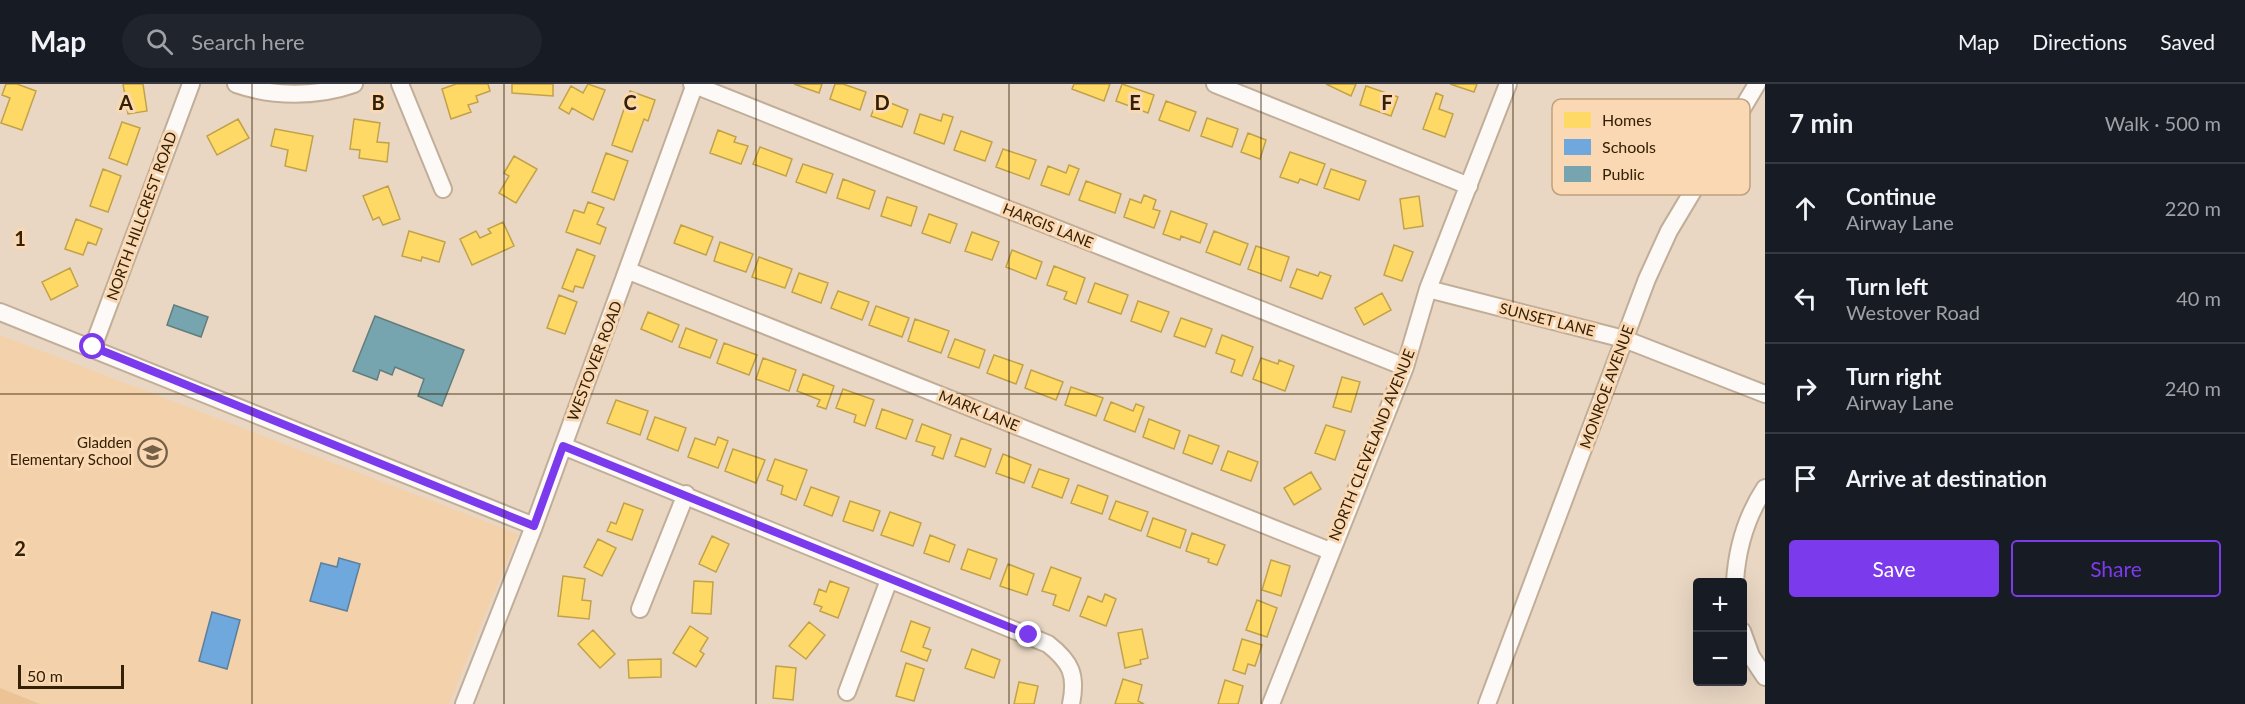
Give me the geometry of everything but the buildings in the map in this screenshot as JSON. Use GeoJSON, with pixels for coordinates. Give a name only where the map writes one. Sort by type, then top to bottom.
{"type":"FeatureCollection","features":[{"type":"Feature","properties":{"kind":"street","name":"NORTH HILLCREST ROAD"},"geometry":{"type":"LineString","coordinates":[[93,347],[191,84]]}},
{"type":"Feature","properties":{"kind":"street"},"geometry":{"type":"LineString","coordinates":[[236,84],[270,92],[297,94],[324,92],[354,84]]}},
{"type":"Feature","properties":{"kind":"street"},"geometry":{"type":"LineString","coordinates":[[400,84],[443,189]]}},
{"type":"Feature","properties":{"kind":"street"},"geometry":{"type":"LineString","coordinates":[[1215,84],[1469,186]]}},
{"type":"Feature","properties":{"kind":"street","name":"NORTH CLEVELAND AVENUE"},"geometry":{"type":"LineString","coordinates":[[1271,704],[1405,367],[1428,289],[1508,84]]}},
{"type":"Feature","properties":{"kind":"street","name":"MONROE AVENUE"},"geometry":{"type":"LineString","coordinates":[[1748,99],[1757,84]]}},
{"type":"Feature","properties":{"kind":"street","name":"WESTOVER ROAD"},"geometry":{"type":"LineString","coordinates":[[464,704],[534,526],[629,271],[694,85]]}},
{"type":"Feature","properties":{"kind":"street","name":"HARGIS LANE"},"geometry":{"type":"LineString","coordinates":[[694,85],[1405,367]]}},
{"type":"Feature","properties":{"kind":"street","name":"MONROE AVENUE"},"geometry":{"type":"LineString","coordinates":[[1487,704],[1624,339],[1669,231],[1691,195]]}},
{"type":"Feature","properties":{"kind":"street","name":"MARK LANE"},"geometry":{"type":"LineString","coordinates":[[629,271],[1330,551]]}},
{"type":"Feature","properties":{"kind":"street","name":"SUNSET LANE"},"geometry":{"type":"LineString","coordinates":[[1428,289],[1624,339],[1765,394]]}},
{"type":"Feature","properties":{"kind":"street"},"geometry":{"type":"LineString","coordinates":[[0,312],[93,347],[534,526]]}},
{"type":"Feature","properties":{"kind":"street"},"geometry":{"type":"LineString","coordinates":[[563,446],[686,494],[889,580],[1005,624],[1048,644],[1062,654],[1075,681],[1071,704]]}},
{"type":"Feature","properties":{"kind":"street"},"geometry":{"type":"LineString","coordinates":[[1736,578],[1741,537],[1750,513],[1765,488]]}},
{"type":"Feature","properties":{"kind":"street"},"geometry":{"type":"LineString","coordinates":[[640,609],[686,494]]}},
{"type":"Feature","properties":{"kind":"street"},"geometry":{"type":"LineString","coordinates":[[847,692],[889,580]]}},
{"type":"Feature","properties":{"kind":"street"},"geometry":{"type":"LineString","coordinates":[[1743,632],[1751,656],[1765,677]]}},
{"type":"Feature","properties":{"kind":"shaded area","name":"Gladden Elementary School"},"geometry":{"type":"Polygon","coordinates":[[[0,335],[518,534],[449,704],[40,704],[0,688],[0,335]]]}},
{"type":"Feature","properties":{"kind":"shaded area"},"geometry":{"type":"Polygon","coordinates":[[[0,688],[40,704],[0,704],[0,688]]]}},
{"type":"Feature","properties":{"kind":"place","name":"Gladden Elementary School"},"geometry":{"type":"Point","coordinates":[153,452]}},
{"type":"Feature","properties":{"kind":"route"},"geometry":{"type":"LineString","coordinates":[[93,347],[534,526],[563,446],[1029,635]]}}]}
